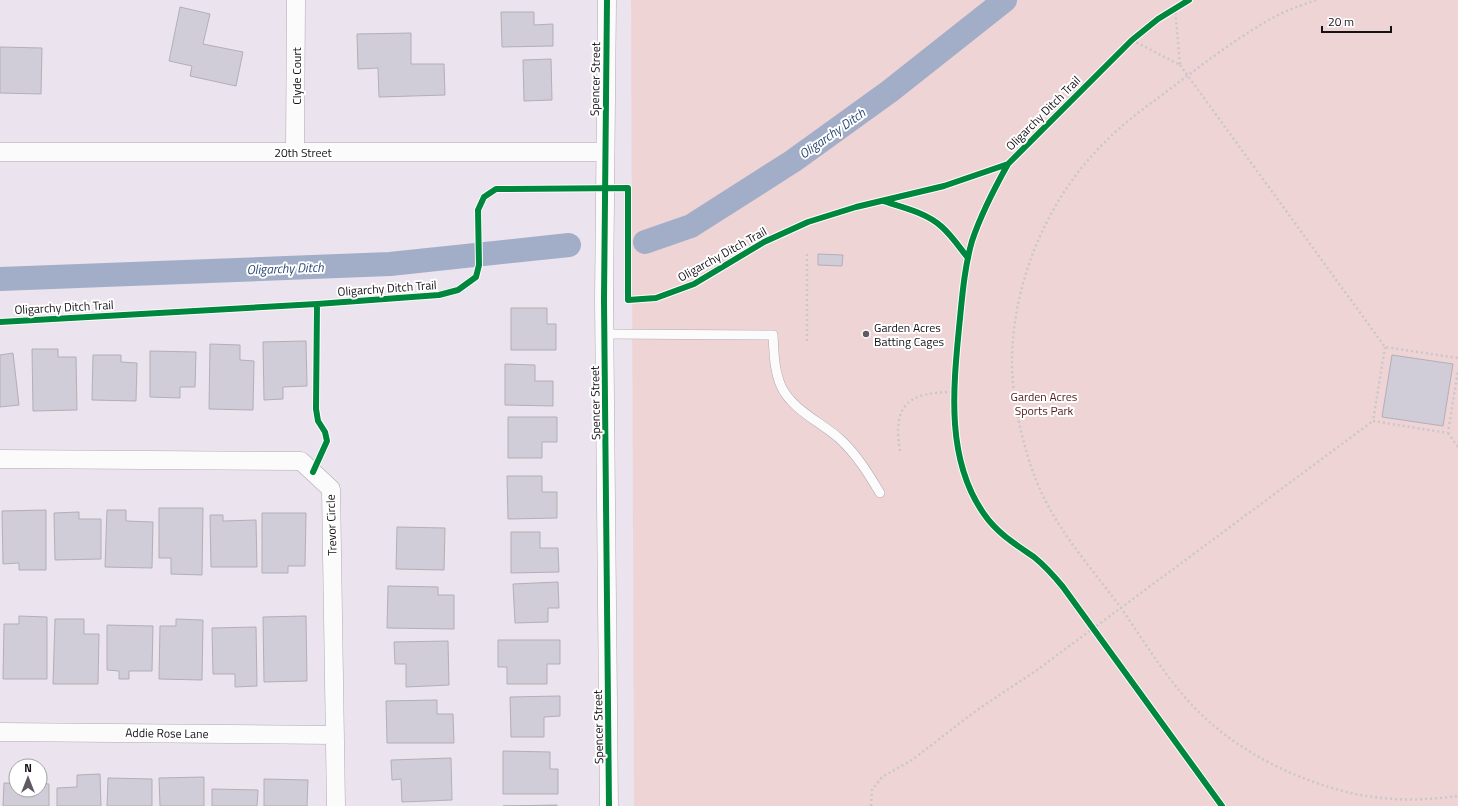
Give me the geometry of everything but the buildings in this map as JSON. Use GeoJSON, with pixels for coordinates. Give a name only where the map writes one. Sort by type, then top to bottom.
{"type":"FeatureCollection","features":[{"type":"Feature","properties":{"kind":"street","name":"Clyde Court"},"geometry":{"type":"LineString","coordinates":[[295,152],[296,0]]}},
{"type":"Feature","properties":{"kind":"street","name":"Spencer Street"},"geometry":{"type":"LineString","coordinates":[[607,0],[605,334],[609,806]]}},
{"type":"Feature","properties":{"kind":"street","name":"20th Street"},"geometry":{"type":"LineString","coordinates":[[0,152],[605,152]]}},
{"type":"Feature","properties":{"kind":"street","name":"Trevor Circle"},"geometry":{"type":"LineString","coordinates":[[0,459],[301,461],[331,489],[336,806]]}},
{"type":"Feature","properties":{"kind":"street","name":"Addie Rose Lane"},"geometry":{"type":"LineString","coordinates":[[0,732],[335,735]]}},
{"type":"Feature","properties":{"kind":"lane"},"geometry":{"type":"LineString","coordinates":[[605,334],[773,335],[777,374],[781,387],[791,400],[853,451],[863,464],[880,492]]}},
{"type":"Feature","properties":{"kind":"path"},"geometry":{"type":"LineString","coordinates":[[1316,0],[1283,13],[1228,46],[1126,123],[1103,143],[1081,168],[1062,195],[1046,224],[1030,261],[1019,298],[1014,332],[1012,364],[1014,396],[1020,429],[1028,459],[1040,491],[1053,516],[1070,542],[1121,608],[1174,684],[1190,703],[1218,730],[1254,755],[1301,777],[1353,794],[1408,799],[1435,799],[1458,796]]}},
{"type":"Feature","properties":{"kind":"path"},"geometry":{"type":"LineString","coordinates":[[1175,8],[1180,66]]}},
{"type":"Feature","properties":{"kind":"path"},"geometry":{"type":"LineString","coordinates":[[871,806],[872,790],[882,777],[912,760],[977,710],[1037,670],[1372,422],[1384,347],[1180,66],[1132,40]]}},
{"type":"Feature","properties":{"kind":"path"},"geometry":{"type":"LineString","coordinates":[[807,254],[807,344]]}},
{"type":"Feature","properties":{"kind":"path"},"geometry":{"type":"LineString","coordinates":[[1384,347],[1458,358]]}},
{"type":"Feature","properties":{"kind":"path"},"geometry":{"type":"LineString","coordinates":[[1458,370],[1448,433],[1458,447]]}},
{"type":"Feature","properties":{"kind":"path"},"geometry":{"type":"LineString","coordinates":[[900,451],[897,434],[898,423],[902,411],[909,402],[928,393],[954,392]]}},
{"type":"Feature","properties":{"kind":"path"},"geometry":{"type":"LineString","coordinates":[[1372,422],[1448,433]]}},
{"type":"Feature","properties":{"kind":"green space","name":"Garden Acres Sports Park"},"geometry":{"type":"Polygon","coordinates":[[[631,0],[1458,0],[1458,806],[634,806],[631,0]]]}},
{"type":"Feature","properties":{"kind":"waterway","name":"Oligarchy Ditch"},"geometry":{"type":"LineString","coordinates":[[645,242],[691,226],[793,161],[890,91],[1005,0]]}},
{"type":"Feature","properties":{"kind":"waterway","name":"Oligarchy Ditch"},"geometry":{"type":"LineString","coordinates":[[0,279],[390,264],[569,245]]}},
{"type":"Feature","properties":{"kind":"cycle path"},"geometry":{"type":"LineString","coordinates":[[607,0],[604,300],[609,806]]}},
{"type":"Feature","properties":{"kind":"cycle path","name":"Oligarchy Ditch Trail"},"geometry":{"type":"LineString","coordinates":[[0,322],[317,304],[439,295],[458,290],[476,277],[479,265],[478,210],[484,197],[496,189],[628,188],[628,300],[656,298],[694,284],[764,242],[808,222],[856,207],[944,186],[1008,164],[1132,40],[1158,19],[1189,0]]}},
{"type":"Feature","properties":{"kind":"cycle path"},"geometry":{"type":"LineString","coordinates":[[1008,164],[979,221],[969,252],[965,273],[954,400],[958,448],[963,471],[972,493],[989,521],[1007,538],[1038,560],[1063,587],[1222,806]]}},
{"type":"Feature","properties":{"kind":"cycle path"},"geometry":{"type":"LineString","coordinates":[[883,201],[914,211],[936,222],[949,234],[968,258]]}},
{"type":"Feature","properties":{"kind":"cycle path"},"geometry":{"type":"LineString","coordinates":[[313,472],[327,441],[325,432],[318,421],[316,409],[317,304]]}},
{"type":"Feature","properties":{"kind":"place","name":"Garden Acres Batting Cages"},"geometry":{"type":"Point","coordinates":[866,334]}}]}
